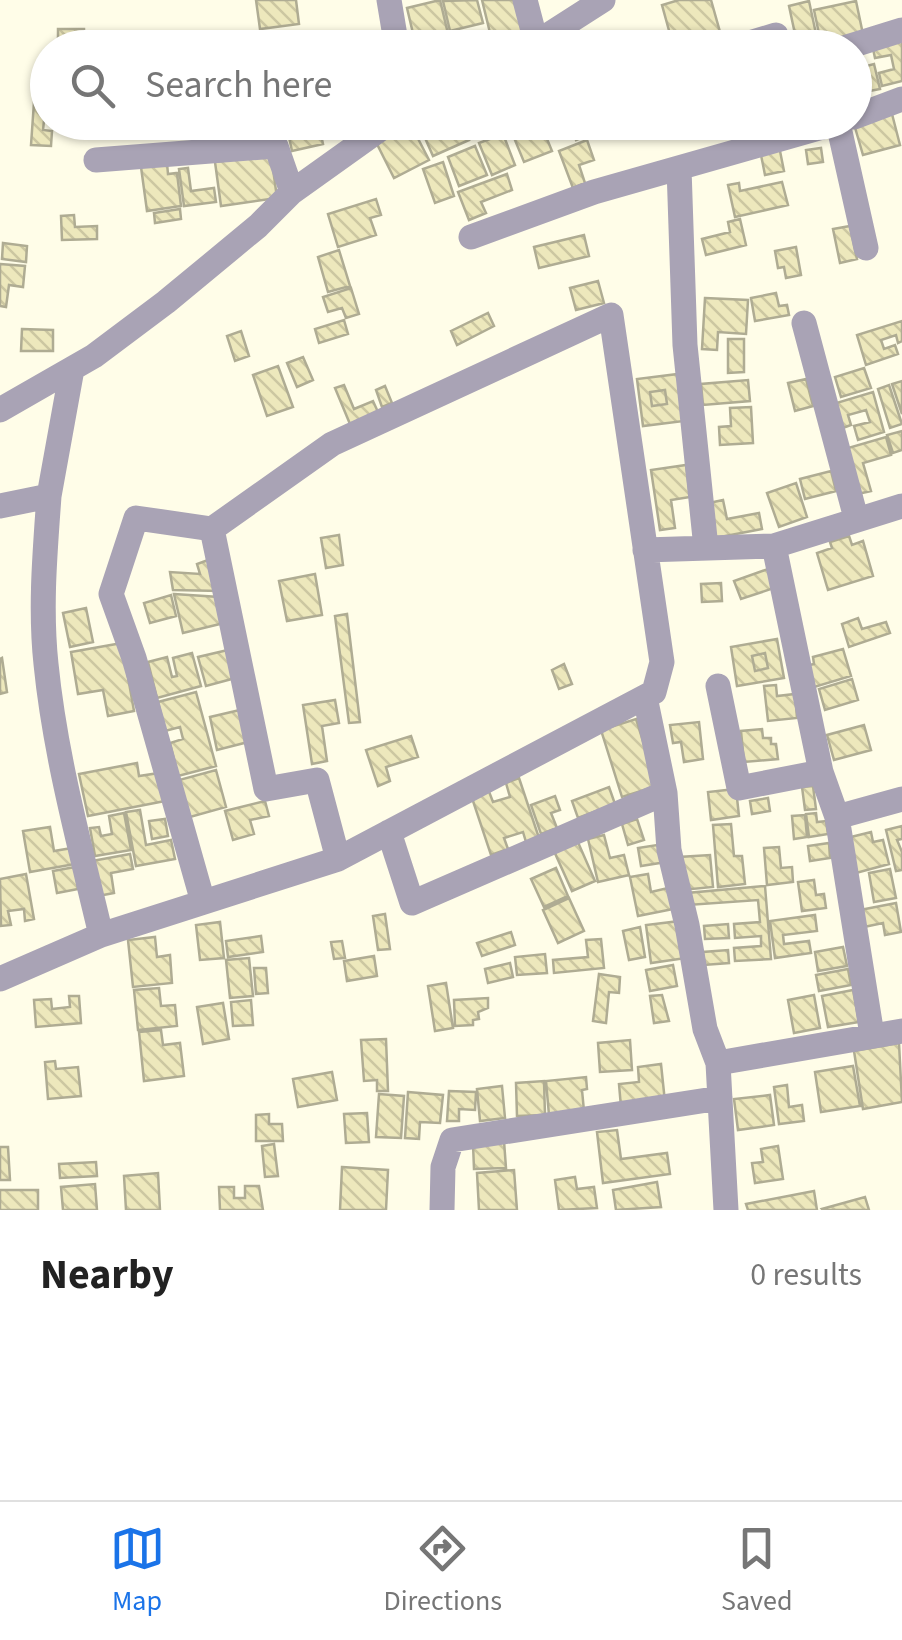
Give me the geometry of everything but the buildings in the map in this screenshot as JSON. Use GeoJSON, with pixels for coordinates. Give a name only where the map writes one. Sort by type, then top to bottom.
{"type":"FeatureCollection","features":[{"type":"Feature","properties":{"kind":"street"},"geometry":{"type":"LineString","coordinates":[[389,0],[394,30]]}},
{"type":"Feature","properties":{"kind":"street"},"geometry":{"type":"LineString","coordinates":[[524,0],[529,30]]}},
{"type":"Feature","properties":{"kind":"street"},"geometry":{"type":"LineString","coordinates":[[555,30],[602,0]]}},
{"type":"Feature","properties":{"kind":"street"},"geometry":{"type":"LineString","coordinates":[[872,39],[902,30]]}},
{"type":"Feature","properties":{"kind":"street"},"geometry":{"type":"LineString","coordinates":[[872,110],[902,99]]}},
{"type":"Feature","properties":{"kind":"street"},"geometry":{"type":"LineString","coordinates":[[0,410],[72,369],[166,302],[258,226],[292,192],[365,140]]}},
{"type":"Feature","properties":{"kind":"street"},"geometry":{"type":"LineString","coordinates":[[471,237],[594,192],[778,140]]}},
{"type":"Feature","properties":{"kind":"street"},"geometry":{"type":"LineString","coordinates":[[843,140],[866,248]]}},
{"type":"Feature","properties":{"kind":"street"},"geometry":{"type":"LineString","coordinates":[[96,160],[276,146],[292,192]]}},
{"type":"Feature","properties":{"kind":"street"},"geometry":{"type":"LineString","coordinates":[[678,168],[685,346],[706,548]]}},
{"type":"Feature","properties":{"kind":"street"},"geometry":{"type":"LineString","coordinates":[[0,979],[101,935],[338,859],[654,692],[662,662],[610,315],[332,444],[212,529],[136,518],[112,594],[203,902]]}},
{"type":"Feature","properties":{"kind":"street"},"geometry":{"type":"LineString","coordinates":[[804,322],[856,518]]}},
{"type":"Feature","properties":{"kind":"street"},"geometry":{"type":"LineString","coordinates":[[72,369],[49,496],[42,580],[46,664],[67,787],[101,935]]}},
{"type":"Feature","properties":{"kind":"street"},"geometry":{"type":"LineString","coordinates":[[0,506],[49,496]]}},
{"type":"Feature","properties":{"kind":"street"},"geometry":{"type":"LineString","coordinates":[[645,550],[774,546],[902,506]]}},
{"type":"Feature","properties":{"kind":"street"},"geometry":{"type":"LineString","coordinates":[[212,529],[266,788],[317,780],[338,859]]}},
{"type":"Feature","properties":{"kind":"street"},"geometry":{"type":"LineString","coordinates":[[774,546],[820,772],[837,817],[872,1035]]}},
{"type":"Feature","properties":{"kind":"street"},"geometry":{"type":"LineString","coordinates":[[718,686],[739,788],[820,772]]}},
{"type":"Feature","properties":{"kind":"street"},"geometry":{"type":"LineString","coordinates":[[646,697],[664,793],[669,850],[705,1029],[718,1063],[726,1210]]}},
{"type":"Feature","properties":{"kind":"street"},"geometry":{"type":"LineString","coordinates":[[389,832],[412,903],[664,793]]}},
{"type":"Feature","properties":{"kind":"street"},"geometry":{"type":"LineString","coordinates":[[837,817],[902,799]]}},
{"type":"Feature","properties":{"kind":"street"},"geometry":{"type":"LineString","coordinates":[[718,1063],[902,1030]]}},
{"type":"Feature","properties":{"kind":"street"},"geometry":{"type":"LineString","coordinates":[[442,1210],[443,1168],[452,1140],[720,1098]]}}]}
